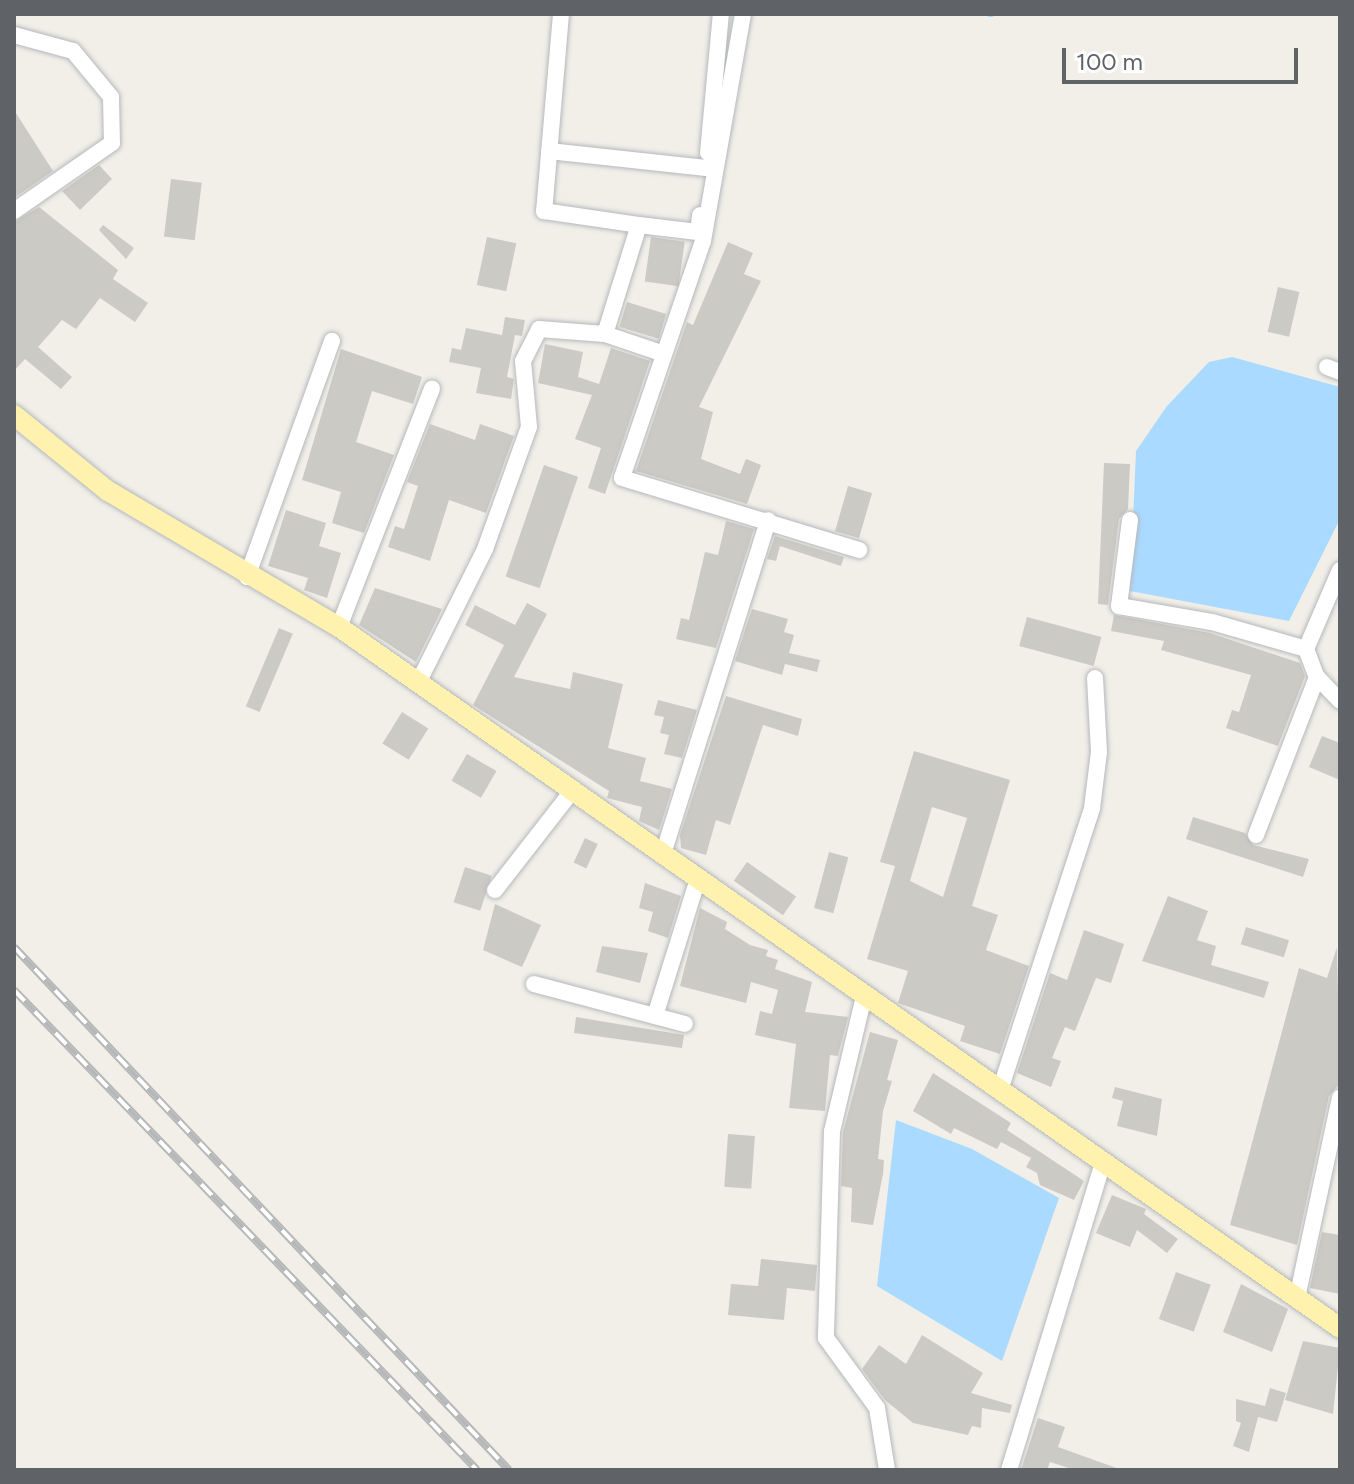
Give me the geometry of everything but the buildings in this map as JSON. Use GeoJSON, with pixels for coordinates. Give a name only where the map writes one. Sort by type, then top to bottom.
{"type":"FeatureCollection","features":[{"type":"Feature","properties":{"kind":"main road"},"geometry":{"type":"LineString","coordinates":[[14,415],[108,491],[247,577],[339,627],[1340,1328]]}},
{"type":"Feature","properties":{"kind":"street"},"geometry":{"type":"LineString","coordinates":[[561,14],[544,211],[698,232],[721,14]]}},
{"type":"Feature","properties":{"kind":"street"},"geometry":{"type":"LineString","coordinates":[[743,14],[703,241],[622,478],[859,550]]}},
{"type":"Feature","properties":{"kind":"street"},"geometry":{"type":"LineString","coordinates":[[14,35],[73,51],[111,97],[112,112],[112,143],[14,211]]}},
{"type":"Feature","properties":{"kind":"street"},"geometry":{"type":"LineString","coordinates":[[549,151],[706,168]]}},
{"type":"Feature","properties":{"kind":"street"},"geometry":{"type":"LineString","coordinates":[[605,334],[639,225]]}},
{"type":"Feature","properties":{"kind":"street"},"geometry":{"type":"LineString","coordinates":[[418,683],[485,549],[529,427],[523,361],[539,329],[605,334],[664,354]]}},
{"type":"Feature","properties":{"kind":"street"},"geometry":{"type":"LineString","coordinates":[[247,577],[332,341]]}},
{"type":"Feature","properties":{"kind":"street"},"geometry":{"type":"LineString","coordinates":[[339,627],[432,388]]}},
{"type":"Feature","properties":{"kind":"street"},"geometry":{"type":"LineString","coordinates":[[663,854],[768,520]]}},
{"type":"Feature","properties":{"kind":"street"},"geometry":{"type":"LineString","coordinates":[[1130,520],[1119,606],[1212,622],[1306,649]]}},
{"type":"Feature","properties":{"kind":"street"},"geometry":{"type":"LineString","coordinates":[[1340,570],[1306,649],[1317,677],[1340,701]]}},
{"type":"Feature","properties":{"kind":"street"},"geometry":{"type":"LineString","coordinates":[[1256,835],[1317,677]]}},
{"type":"Feature","properties":{"kind":"street"},"geometry":{"type":"LineString","coordinates":[[1000,1090],[1092,808],[1099,752],[1095,678]]}},
{"type":"Feature","properties":{"kind":"street"},"geometry":{"type":"LineString","coordinates":[[495,890],[572,791]]}},
{"type":"Feature","properties":{"kind":"street"},"geometry":{"type":"LineString","coordinates":[[655,1016],[698,879]]}},
{"type":"Feature","properties":{"kind":"street"},"geometry":{"type":"LineString","coordinates":[[534,984],[685,1024]]}},
{"type":"Feature","properties":{"kind":"street"},"geometry":{"type":"LineString","coordinates":[[864,996],[832,1131],[826,1338],[877,1408],[887,1470]]}},
{"type":"Feature","properties":{"kind":"street"},"geometry":{"type":"LineString","coordinates":[[1297,1298],[1340,1098]]}},
{"type":"Feature","properties":{"kind":"street"},"geometry":{"type":"LineString","coordinates":[[1009,1470],[1103,1163]]}},
{"type":"Feature","properties":{"kind":"water"},"geometry":{"type":"Polygon","coordinates":[[[1232,357],[1340,387],[1340,519],[1289,621],[1130,591],[1136,451],[1167,406],[1209,362],[1232,357]]]}},
{"type":"Feature","properties":{"kind":"water"},"geometry":{"type":"Polygon","coordinates":[[[896,1120],[972,1149],[1059,1198],[1002,1361],[877,1286],[896,1120]]]}},
{"type":"Feature","properties":{"kind":"railway"},"geometry":{"type":"LineString","coordinates":[[14,947],[509,1470]]}},
{"type":"Feature","properties":{"kind":"railway"},"geometry":{"type":"LineString","coordinates":[[14,990],[477,1470]]}}]}
